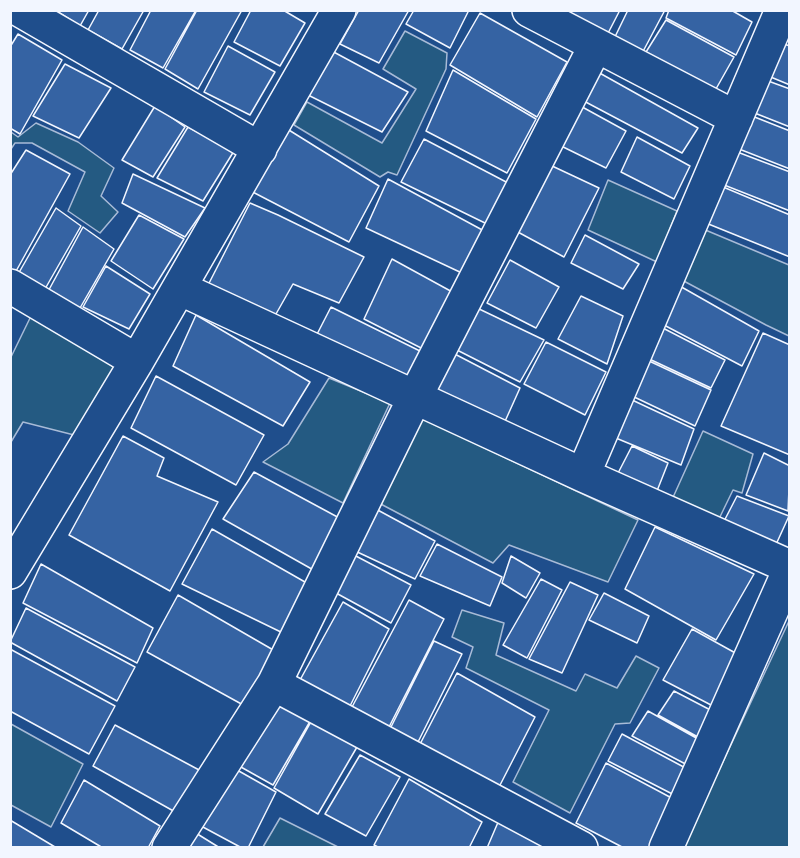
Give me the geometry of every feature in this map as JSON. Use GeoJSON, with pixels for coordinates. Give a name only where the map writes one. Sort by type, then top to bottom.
{"type":"FeatureCollection","features":[{"type":"Feature","properties":{"kind":"street"},"geometry":{"type":"LineString","coordinates":[[20,10],[260,149]]}},
{"type":"Feature","properties":{"kind":"street"},"geometry":{"type":"LineString","coordinates":[[10,572],[137,362],[339,10]]}},
{"type":"Feature","properties":{"kind":"street"},"geometry":{"type":"LineString","coordinates":[[529,10],[736,118]]}},
{"type":"Feature","properties":{"kind":"street"},"geometry":{"type":"LineString","coordinates":[[583,475],[782,10]]}},
{"type":"Feature","properties":{"kind":"street"},"geometry":{"type":"LineString","coordinates":[[169,848],[274,684],[415,397],[596,45]]}},
{"type":"Feature","properties":{"kind":"street"},"geometry":{"type":"LineString","coordinates":[[10,286],[137,362]]}},
{"type":"Feature","properties":{"kind":"street"},"geometry":{"type":"LineString","coordinates":[[179,288],[789,568],[666,848]]}},
{"type":"Feature","properties":{"kind":"street"},"geometry":{"type":"LineString","coordinates":[[274,684],[581,848]]}},
{"type":"Feature","properties":{"kind":"shaded area"},"geometry":{"type":"Polygon","coordinates":[[[405,31],[447,53],[446,69],[397,175],[388,172],[380,177],[294,125],[307,102],[382,143],[416,89],[383,69],[405,31]]]}},
{"type":"Feature","properties":{"kind":"shaded area"},"geometry":{"type":"Polygon","coordinates":[[[36,123],[78,142],[114,168],[101,196],[118,212],[100,233],[68,211],[85,172],[32,143],[15,143],[11,149],[11,132],[18,137],[36,123]]]}},
{"type":"Feature","properties":{"kind":"shaded area"},"geometry":{"type":"Polygon","coordinates":[[[608,180],[677,211],[657,262],[588,230],[608,180]]]}},
{"type":"Feature","properties":{"kind":"shaded area"},"geometry":{"type":"Polygon","coordinates":[[[703,229],[789,265],[789,336],[680,279],[703,229]]]}},
{"type":"Feature","properties":{"kind":"shaded area"},"geometry":{"type":"Polygon","coordinates":[[[32,314],[117,369],[78,436],[23,422],[11,442],[11,357],[32,314]]]}},
{"type":"Feature","properties":{"kind":"shaded area"},"geometry":{"type":"Polygon","coordinates":[[[329,378],[390,403],[343,503],[263,462],[288,444],[329,378]]]}},
{"type":"Feature","properties":{"kind":"shaded area"},"geometry":{"type":"Polygon","coordinates":[[[415,415],[638,520],[608,582],[509,545],[493,563],[375,501],[415,415]]]}},
{"type":"Feature","properties":{"kind":"shaded area"},"geometry":{"type":"Polygon","coordinates":[[[703,431],[753,454],[742,493],[733,490],[716,525],[670,504],[703,431]]]}},
{"type":"Feature","properties":{"kind":"shaded area"},"geometry":{"type":"Polygon","coordinates":[[[462,610],[504,623],[496,655],[576,691],[585,674],[617,688],[636,656],[659,668],[630,723],[615,724],[570,813],[513,782],[549,710],[466,668],[473,647],[452,637],[462,610]]]}},
{"type":"Feature","properties":{"kind":"shaded area"},"geometry":{"type":"Polygon","coordinates":[[[789,621],[789,847],[683,847],[789,621]]]}},
{"type":"Feature","properties":{"kind":"shaded area"},"geometry":{"type":"Polygon","coordinates":[[[11,724],[83,764],[51,827],[11,805],[11,724]]]}},
{"type":"Feature","properties":{"kind":"shaded area"},"geometry":{"type":"Polygon","coordinates":[[[280,818],[338,847],[263,847],[280,818]]]}},
{"type":"Feature","properties":{"kind":"building"},"geometry":{"type":"Polygon","coordinates":[[[55,10],[89,10],[80,26],[55,10]]]}},
{"type":"Feature","properties":{"kind":"building"},"geometry":{"type":"Polygon","coordinates":[[[99,10],[144,10],[122,49],[88,30],[99,10]]]}},
{"type":"Feature","properties":{"kind":"building"},"geometry":{"type":"Polygon","coordinates":[[[151,10],[196,10],[163,68],[130,50],[151,10]]]}},
{"type":"Feature","properties":{"kind":"building"},"geometry":{"type":"Polygon","coordinates":[[[197,10],[242,10],[198,89],[165,69],[197,10]]]}},
{"type":"Feature","properties":{"kind":"building"},"geometry":{"type":"Polygon","coordinates":[[[251,10],[283,10],[305,23],[280,66],[234,42],[251,10]]]}},
{"type":"Feature","properties":{"kind":"building"},"geometry":{"type":"Polygon","coordinates":[[[359,10],[409,10],[379,63],[340,44],[359,10]]]}},
{"type":"Feature","properties":{"kind":"building"},"geometry":{"type":"Polygon","coordinates":[[[414,10],[469,10],[450,48],[406,24],[414,10]]]}},
{"type":"Feature","properties":{"kind":"building"},"geometry":{"type":"Polygon","coordinates":[[[564,10],[620,10],[604,41],[564,10]]]}},
{"type":"Feature","properties":{"kind":"building"},"geometry":{"type":"Polygon","coordinates":[[[628,10],[665,10],[639,59],[611,45],[628,10]]]}},
{"type":"Feature","properties":{"kind":"building"},"geometry":{"type":"Polygon","coordinates":[[[669,10],[731,10],[752,22],[736,55],[666,18],[669,10]]]}},
{"type":"Feature","properties":{"kind":"building"},"geometry":{"type":"Polygon","coordinates":[[[480,13],[567,62],[537,117],[450,65],[480,13]]]}},
{"type":"Feature","properties":{"kind":"building"},"geometry":{"type":"Polygon","coordinates":[[[666,20],[734,57],[712,96],[641,60],[666,20]]]}},
{"type":"Feature","properties":{"kind":"building"},"geometry":{"type":"Polygon","coordinates":[[[18,34],[62,60],[20,134],[10,128],[10,47],[18,34]]]}},
{"type":"Feature","properties":{"kind":"building"},"geometry":{"type":"Polygon","coordinates":[[[775,41],[790,46],[790,85],[761,73],[775,41]]]}},
{"type":"Feature","properties":{"kind":"building"},"geometry":{"type":"Polygon","coordinates":[[[228,46],[275,72],[250,115],[204,92],[228,46]]]}},
{"type":"Feature","properties":{"kind":"building"},"geometry":{"type":"Polygon","coordinates":[[[330,50],[408,92],[382,132],[306,94],[330,50]]]}},
{"type":"Feature","properties":{"kind":"building"},"geometry":{"type":"Polygon","coordinates":[[[65,64],[111,88],[79,138],[33,116],[65,64]]]}},
{"type":"Feature","properties":{"kind":"building"},"geometry":{"type":"Polygon","coordinates":[[[453,70],[536,119],[507,173],[426,131],[453,70]]]}},
{"type":"Feature","properties":{"kind":"building"},"geometry":{"type":"Polygon","coordinates":[[[596,71],[698,128],[682,153],[580,99],[596,71]]]}},
{"type":"Feature","properties":{"kind":"building"},"geometry":{"type":"Polygon","coordinates":[[[760,78],[790,89],[790,127],[747,110],[760,78]]]}},
{"type":"Feature","properties":{"kind":"building"},"geometry":{"type":"Polygon","coordinates":[[[575,103],[626,131],[606,168],[553,142],[575,103]]]}},
{"type":"Feature","properties":{"kind":"building"},"geometry":{"type":"Polygon","coordinates":[[[155,106],[185,127],[153,177],[122,160],[155,106]]]}},
{"type":"Feature","properties":{"kind":"building"},"geometry":{"type":"Polygon","coordinates":[[[747,114],[790,131],[790,169],[734,147],[747,114]]]}},
{"type":"Feature","properties":{"kind":"building"},"geometry":{"type":"Polygon","coordinates":[[[188,127],[234,151],[203,201],[157,178],[188,127]]]}},
{"type":"Feature","properties":{"kind":"building"},"geometry":{"type":"Polygon","coordinates":[[[284,127],[379,186],[349,242],[245,188],[284,127]]]}},
{"type":"Feature","properties":{"kind":"building"},"geometry":{"type":"Polygon","coordinates":[[[637,137],[690,166],[674,199],[621,172],[637,137]]]}},
{"type":"Feature","properties":{"kind":"building"},"geometry":{"type":"Polygon","coordinates":[[[424,139],[510,184],[487,224],[401,182],[424,139]]]}},
{"type":"Feature","properties":{"kind":"building"},"geometry":{"type":"Polygon","coordinates":[[[26,150],[70,174],[15,273],[10,270],[10,175],[26,150]]]}},
{"type":"Feature","properties":{"kind":"building"},"geometry":{"type":"Polygon","coordinates":[[[732,150],[790,172],[790,211],[719,183],[732,150]]]}},
{"type":"Feature","properties":{"kind":"building"},"geometry":{"type":"Polygon","coordinates":[[[550,165],[599,188],[564,257],[516,231],[550,165]]]}},
{"type":"Feature","properties":{"kind":"building"},"geometry":{"type":"Polygon","coordinates":[[[133,174],[205,208],[185,237],[122,203],[133,174]]]}},
{"type":"Feature","properties":{"kind":"building"},"geometry":{"type":"Polygon","coordinates":[[[388,179],[486,232],[464,274],[366,228],[388,179]]]}},
{"type":"Feature","properties":{"kind":"building"},"geometry":{"type":"Polygon","coordinates":[[[716,184],[790,215],[790,257],[701,221],[716,184]]]}},
{"type":"Feature","properties":{"kind":"building"},"geometry":{"type":"Polygon","coordinates":[[[250,203],[364,257],[339,303],[293,284],[272,321],[205,291],[250,203]]]}},
{"type":"Feature","properties":{"kind":"building"},"geometry":{"type":"Polygon","coordinates":[[[56,208],[81,226],[45,289],[17,276],[56,208]]]}},
{"type":"Feature","properties":{"kind":"building"},"geometry":{"type":"Polygon","coordinates":[[[139,215],[184,239],[153,289],[111,261],[139,215]]]}},
{"type":"Feature","properties":{"kind":"building"},"geometry":{"type":"Polygon","coordinates":[[[83,227],[114,249],[76,315],[45,297],[83,227]]]}},
{"type":"Feature","properties":{"kind":"building"},"geometry":{"type":"Polygon","coordinates":[[[585,235],[639,264],[623,289],[571,263],[585,235]]]}},
{"type":"Feature","properties":{"kind":"building"},"geometry":{"type":"Polygon","coordinates":[[[392,259],[456,294],[425,350],[364,319],[392,259]]]}},
{"type":"Feature","properties":{"kind":"building"},"geometry":{"type":"Polygon","coordinates":[[[510,260],[559,287],[536,328],[487,303],[510,260]]]}},
{"type":"Feature","properties":{"kind":"building"},"geometry":{"type":"Polygon","coordinates":[[[106,266],[150,294],[129,329],[83,307],[106,266]]]}},
{"type":"Feature","properties":{"kind":"building"},"geometry":{"type":"Polygon","coordinates":[[[678,285],[759,331],[742,366],[662,324],[678,285]]]}},
{"type":"Feature","properties":{"kind":"building"},"geometry":{"type":"Polygon","coordinates":[[[581,296],[623,316],[607,364],[558,339],[581,296]]]}},
{"type":"Feature","properties":{"kind":"building"},"geometry":{"type":"Polygon","coordinates":[[[331,307],[424,353],[404,386],[313,342],[331,307]]]}},
{"type":"Feature","properties":{"kind":"building"},"geometry":{"type":"Polygon","coordinates":[[[475,307],[544,340],[520,382],[455,349],[475,307]]]}},
{"type":"Feature","properties":{"kind":"building"},"geometry":{"type":"Polygon","coordinates":[[[196,315],[310,382],[283,426],[173,366],[196,315]]]}},
{"type":"Feature","properties":{"kind":"building"},"geometry":{"type":"Polygon","coordinates":[[[657,325],[725,360],[711,388],[645,357],[657,325]]]}},
{"type":"Feature","properties":{"kind":"building"},"geometry":{"type":"Polygon","coordinates":[[[763,333],[790,345],[790,455],[721,426],[763,333]]]}},
{"type":"Feature","properties":{"kind":"building"},"geometry":{"type":"Polygon","coordinates":[[[546,342],[606,372],[585,415],[524,384],[546,342]]]}},
{"type":"Feature","properties":{"kind":"building"},"geometry":{"type":"Polygon","coordinates":[[[449,351],[520,388],[502,428],[428,393],[449,351]]]}},
{"type":"Feature","properties":{"kind":"building"},"geometry":{"type":"Polygon","coordinates":[[[647,360],[711,390],[695,426],[630,395],[647,360]]]}},
{"type":"Feature","properties":{"kind":"building"},"geometry":{"type":"Polygon","coordinates":[[[156,376],[264,435],[236,485],[131,428],[156,376]]]}},
{"type":"Feature","properties":{"kind":"building"},"geometry":{"type":"Polygon","coordinates":[[[630,399],[694,429],[681,465],[611,436],[630,399]]]}},
{"type":"Feature","properties":{"kind":"building"},"geometry":{"type":"Polygon","coordinates":[[[123,436],[164,458],[157,476],[218,502],[170,591],[69,535],[123,436]]]}},
{"type":"Feature","properties":{"kind":"building"},"geometry":{"type":"Polygon","coordinates":[[[632,446],[668,463],[655,496],[616,477],[632,446]]]}},
{"type":"Feature","properties":{"kind":"building"},"geometry":{"type":"Polygon","coordinates":[[[764,453],[790,466],[788,511],[746,495],[764,453]]]}},
{"type":"Feature","properties":{"kind":"building"},"geometry":{"type":"Polygon","coordinates":[[[254,472],[343,520],[317,572],[223,519],[254,472]]]}},
{"type":"Feature","properties":{"kind":"building"},"geometry":{"type":"Polygon","coordinates":[[[737,496],[789,516],[773,551],[721,527],[737,496]]]}},
{"type":"Feature","properties":{"kind":"building"},"geometry":{"type":"Polygon","coordinates":[[[374,508],[435,541],[415,579],[353,550],[374,508]]]}},
{"type":"Feature","properties":{"kind":"building"},"geometry":{"type":"Polygon","coordinates":[[[655,527],[754,574],[716,640],[625,589],[655,527]]]}},
{"type":"Feature","properties":{"kind":"building"},"geometry":{"type":"Polygon","coordinates":[[[212,529],[312,586],[287,635],[182,584],[212,529]]]}},
{"type":"Feature","properties":{"kind":"building"},"geometry":{"type":"Polygon","coordinates":[[[437,544],[502,577],[490,606],[420,576],[437,544]]]}},
{"type":"Feature","properties":{"kind":"building"},"geometry":{"type":"Polygon","coordinates":[[[354,555],[411,585],[391,623],[336,593],[354,555]]]}},
{"type":"Feature","properties":{"kind":"building"},"geometry":{"type":"Polygon","coordinates":[[[511,556],[540,573],[526,598],[502,583],[511,556]]]}},
{"type":"Feature","properties":{"kind":"building"},"geometry":{"type":"Polygon","coordinates":[[[41,564],[153,628],[137,663],[23,603],[41,564]]]}},
{"type":"Feature","properties":{"kind":"building"},"geometry":{"type":"Polygon","coordinates":[[[541,579],[562,590],[527,658],[503,645],[541,579]]]}},
{"type":"Feature","properties":{"kind":"building"},"geometry":{"type":"Polygon","coordinates":[[[570,582],[598,595],[562,673],[529,659],[570,582]]]}},
{"type":"Feature","properties":{"kind":"building"},"geometry":{"type":"Polygon","coordinates":[[[604,593],[649,616],[637,643],[589,620],[604,593]]]}},
{"type":"Feature","properties":{"kind":"building"},"geometry":{"type":"Polygon","coordinates":[[[178,595],[275,651],[245,706],[147,652],[178,595]]]}},
{"type":"Feature","properties":{"kind":"building"},"geometry":{"type":"Polygon","coordinates":[[[409,600],[444,619],[389,727],[352,707],[409,600]]]}},
{"type":"Feature","properties":{"kind":"building"},"geometry":{"type":"Polygon","coordinates":[[[343,602],[389,629],[350,706],[300,680],[343,602]]]}},
{"type":"Feature","properties":{"kind":"building"},"geometry":{"type":"Polygon","coordinates":[[[26,608],[135,667],[117,701],[10,642],[26,608]]]}},
{"type":"Feature","properties":{"kind":"building"},"geometry":{"type":"Polygon","coordinates":[[[692,629],[739,655],[711,705],[663,680],[692,629]]]}},
{"type":"Feature","properties":{"kind":"building"},"geometry":{"type":"Polygon","coordinates":[[[434,641],[462,654],[417,744],[390,729],[434,641]]]}},
{"type":"Feature","properties":{"kind":"building"},"geometry":{"type":"Polygon","coordinates":[[[10,649],[115,706],[89,754],[10,711],[10,649]]]}},
{"type":"Feature","properties":{"kind":"building"},"geometry":{"type":"Polygon","coordinates":[[[457,673],[535,717],[498,789],[418,748],[457,673]]]}},
{"type":"Feature","properties":{"kind":"building"},"geometry":{"type":"Polygon","coordinates":[[[674,691],[720,715],[707,742],[658,715],[674,691]]]}},
{"type":"Feature","properties":{"kind":"building"},"geometry":{"type":"Polygon","coordinates":[[[275,696],[312,718],[273,785],[232,762],[275,696]]]}},
{"type":"Feature","properties":{"kind":"building"},"geometry":{"type":"Polygon","coordinates":[[[648,711],[707,744],[695,769],[632,736],[648,711]]]}},
{"type":"Feature","properties":{"kind":"building"},"geometry":{"type":"Polygon","coordinates":[[[312,720],[357,747],[318,814],[274,788],[312,720]]]}},
{"type":"Feature","properties":{"kind":"building"},"geometry":{"type":"Polygon","coordinates":[[[115,725],[201,771],[177,813],[93,766],[115,725]]]}},
{"type":"Feature","properties":{"kind":"building"},"geometry":{"type":"Polygon","coordinates":[[[622,734],[693,772],[682,799],[608,761],[622,734]]]}},
{"type":"Feature","properties":{"kind":"building"},"geometry":{"type":"Polygon","coordinates":[[[360,755],[400,777],[366,836],[325,814],[360,755]]]}},
{"type":"Feature","properties":{"kind":"building"},"geometry":{"type":"Polygon","coordinates":[[[606,763],[681,803],[659,848],[624,848],[576,823],[606,763]]]}},
{"type":"Feature","properties":{"kind":"building"},"geometry":{"type":"Polygon","coordinates":[[[230,766],[276,792],[248,848],[242,848],[201,826],[230,766]]]}},
{"type":"Feature","properties":{"kind":"building"},"geometry":{"type":"Polygon","coordinates":[[[409,779],[482,822],[469,848],[380,848],[374,845],[409,779]]]}},
{"type":"Feature","properties":{"kind":"building"},"geometry":{"type":"Polygon","coordinates":[[[84,780],[160,826],[148,848],[103,848],[61,823],[84,780]]]}},
{"type":"Feature","properties":{"kind":"building"},"geometry":{"type":"Polygon","coordinates":[[[502,813],[552,848],[487,848],[502,813]]]}},
{"type":"Feature","properties":{"kind":"building"},"geometry":{"type":"Polygon","coordinates":[[[10,820],[55,847],[10,848],[10,820]]]}},
{"type":"Feature","properties":{"kind":"building"},"geometry":{"type":"Polygon","coordinates":[[[191,830],[220,848],[181,848],[191,830]]]}}]}
